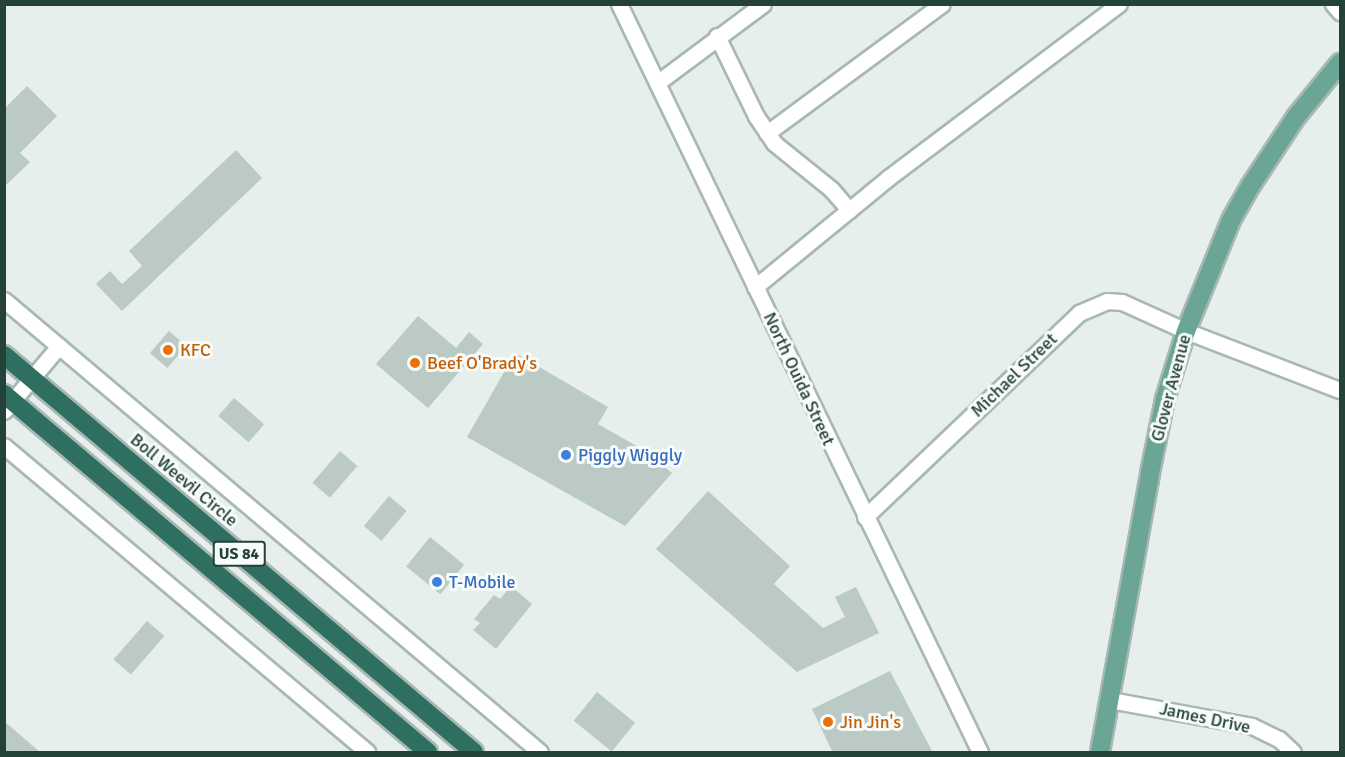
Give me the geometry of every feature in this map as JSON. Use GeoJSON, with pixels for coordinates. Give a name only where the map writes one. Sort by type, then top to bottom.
{"type":"FeatureCollection","features":[{"type":"Feature","properties":{"kind":"highway","name":"Boll Weevil Circle"},"geometry":{"type":"LineString","coordinates":[[4,355],[474,753]]}},
{"type":"Feature","properties":{"kind":"highway","name":"US 84"},"geometry":{"type":"LineString","coordinates":[[7,402],[428,753]]}},
{"type":"Feature","properties":{"kind":"main road","name":"Glover Avenue"},"geometry":{"type":"LineString","coordinates":[[1100,753],[1152,462],[1186,331],[1231,220],[1255,177],[1296,117],[1341,63]]}},
{"type":"Feature","properties":{"kind":"street","name":"North Ouida Street"},"geometry":{"type":"LineString","coordinates":[[619,4],[980,753]]}},
{"type":"Feature","properties":{"kind":"street"},"geometry":{"type":"LineString","coordinates":[[657,83],[717,36],[763,4]]}},
{"type":"Feature","properties":{"kind":"street"},"geometry":{"type":"LineString","coordinates":[[767,133],[942,4]]}},
{"type":"Feature","properties":{"kind":"street"},"geometry":{"type":"LineString","coordinates":[[756,287],[849,210],[1119,4]]}},
{"type":"Feature","properties":{"kind":"street"},"geometry":{"type":"LineString","coordinates":[[1333,4],[1341,12]]}},
{"type":"Feature","properties":{"kind":"street"},"geometry":{"type":"LineString","coordinates":[[717,36],[767,133],[783,153],[831,189],[849,210]]}},
{"type":"Feature","properties":{"kind":"street"},"geometry":{"type":"LineString","coordinates":[[4,300],[540,753]]}},
{"type":"Feature","properties":{"kind":"street","name":"Michael Street"},"geometry":{"type":"LineString","coordinates":[[865,517],[1079,313],[1107,300],[1122,302],[1186,331],[1341,390]]}},
{"type":"Feature","properties":{"kind":"street"},"geometry":{"type":"LineString","coordinates":[[7,402],[32,378],[59,346]]}},
{"type":"Feature","properties":{"kind":"street"},"geometry":{"type":"LineString","coordinates":[[4,446],[367,753]]}},
{"type":"Feature","properties":{"kind":"street","name":"James Drive"},"geometry":{"type":"LineString","coordinates":[[1110,700],[1252,726],[1279,739],[1293,753]]}},
{"type":"Feature","properties":{"kind":"building"},"geometry":{"type":"Polygon","coordinates":[[[27,86],[57,116],[20,153],[30,162],[4,187],[4,109],[27,86]]]}},
{"type":"Feature","properties":{"kind":"building"},"geometry":{"type":"Polygon","coordinates":[[[236,150],[262,178],[122,311],[96,284],[110,271],[122,284],[142,266],[129,251],[236,150]]]}},
{"type":"Feature","properties":{"kind":"building"},"geometry":{"type":"Polygon","coordinates":[[[418,316],[456,348],[469,332],[483,344],[428,408],[376,364],[418,316]]]}},
{"type":"Feature","properties":{"kind":"building","name":"KFC"},"geometry":{"type":"Polygon","coordinates":[[[169,331],[186,346],[167,368],[150,353],[169,331]]]}},
{"type":"Feature","properties":{"kind":"building"},"geometry":{"type":"Polygon","coordinates":[[[515,353],[608,407],[598,424],[647,452],[672,473],[625,526],[467,437],[515,353]]]}},
{"type":"Feature","properties":{"kind":"building"},"geometry":{"type":"Polygon","coordinates":[[[234,398],[264,424],[248,442],[218,416],[234,398]]]}},
{"type":"Feature","properties":{"kind":"building"},"geometry":{"type":"Polygon","coordinates":[[[340,451],[357,466],[330,498],[312,483],[340,451]]]}},
{"type":"Feature","properties":{"kind":"building"},"geometry":{"type":"Polygon","coordinates":[[[708,491],[790,566],[774,584],[823,628],[845,617],[835,597],[856,587],[879,633],[797,672],[656,549],[708,491]]]}},
{"type":"Feature","properties":{"kind":"building"},"geometry":{"type":"Polygon","coordinates":[[[389,496],[407,511],[382,541],[364,526],[389,496]]]}},
{"type":"Feature","properties":{"kind":"building"},"geometry":{"type":"Polygon","coordinates":[[[430,537],[464,565],[440,594],[406,567],[430,537]]]}},
{"type":"Feature","properties":{"kind":"building"},"geometry":{"type":"Polygon","coordinates":[[[511,586],[532,604],[496,649],[473,630],[480,623],[474,619],[494,595],[500,599],[511,586]]]}},
{"type":"Feature","properties":{"kind":"building"},"geometry":{"type":"Polygon","coordinates":[[[147,621],[164,636],[131,675],[114,659],[147,621]]]}},
{"type":"Feature","properties":{"kind":"building"},"geometry":{"type":"Polygon","coordinates":[[[890,671],[933,753],[833,753],[812,709],[890,671]]]}},
{"type":"Feature","properties":{"kind":"building"},"geometry":{"type":"Polygon","coordinates":[[[597,692],[635,723],[612,752],[574,721],[597,692]]]}},
{"type":"Feature","properties":{"kind":"building"},"geometry":{"type":"Polygon","coordinates":[[[4,721],[41,753],[4,753],[4,721]]]}},
{"type":"Feature","properties":{"kind":"place","name":"KFC"},"geometry":{"type":"Point","coordinates":[168,350]}},
{"type":"Feature","properties":{"kind":"place","name":"Beef O'Brady's"},"geometry":{"type":"Point","coordinates":[415,363]}},
{"type":"Feature","properties":{"kind":"place","name":"Piggly Wiggly"},"geometry":{"type":"Point","coordinates":[566,455]}},
{"type":"Feature","properties":{"kind":"place","name":"T-Mobile"},"geometry":{"type":"Point","coordinates":[437,582]}},
{"type":"Feature","properties":{"kind":"place","name":"Jin Jin's"},"geometry":{"type":"Point","coordinates":[828,722]}}]}
